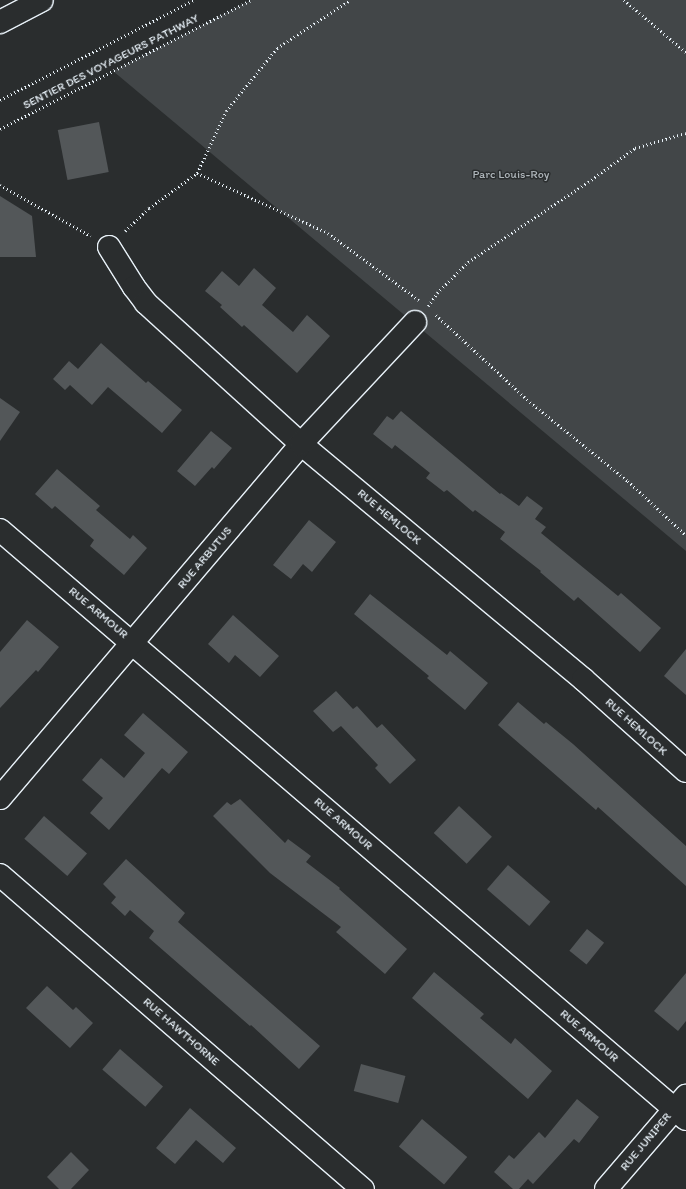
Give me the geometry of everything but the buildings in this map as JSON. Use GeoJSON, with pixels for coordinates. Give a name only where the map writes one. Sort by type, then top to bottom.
{"type":"FeatureCollection","features":[{"type":"Feature","properties":{"kind":"street"},"geometry":{"type":"LineString","coordinates":[[0,22],[42,0]]}},
{"type":"Feature","properties":{"kind":"street","name":"RUE HEMLOCK"},"geometry":{"type":"LineString","coordinates":[[109,247],[146,303],[301,444],[583,679],[686,772]]}},
{"type":"Feature","properties":{"kind":"street","name":"RUE ARBUTUS"},"geometry":{"type":"LineString","coordinates":[[0,798],[301,444],[421,310]]}},
{"type":"Feature","properties":{"kind":"street","name":"RUE ARMOUR"},"geometry":{"type":"LineString","coordinates":[[0,530],[682,1108]]}},
{"type":"Feature","properties":{"kind":"street","name":"RUE HAWTHORNE"},"geometry":{"type":"LineString","coordinates":[[0,875],[363,1189]]}},
{"type":"Feature","properties":{"kind":"street","name":"RUE JUNIPER"},"geometry":{"type":"LineString","coordinates":[[606,1189],[682,1108]]}},
{"type":"Feature","properties":{"kind":"path"},"geometry":{"type":"LineString","coordinates":[[0,100],[194,0]]}},
{"type":"Feature","properties":{"kind":"path","name":"SENTIER DES VOYAGEURS PATHWAY"},"geometry":{"type":"LineString","coordinates":[[0,129],[251,0]]}},
{"type":"Feature","properties":{"kind":"path"},"geometry":{"type":"LineString","coordinates":[[0,185],[109,247],[149,208],[197,172],[226,111],[277,48],[350,0]]}},
{"type":"Feature","properties":{"kind":"path"},"geometry":{"type":"LineString","coordinates":[[624,0],[686,52]]}},
{"type":"Feature","properties":{"kind":"path"},"geometry":{"type":"LineString","coordinates":[[421,310],[468,262],[588,182],[635,148],[686,132]]}},
{"type":"Feature","properties":{"kind":"path"},"geometry":{"type":"LineString","coordinates":[[197,172],[328,233],[530,402],[628,481],[686,535]]}},
{"type":"Feature","properties":{"kind":"green space","name":"Parc Louis-Roy"},"geometry":{"type":"Polygon","coordinates":[[[251,0],[686,0],[686,551],[113,71],[251,0]]]}}]}
